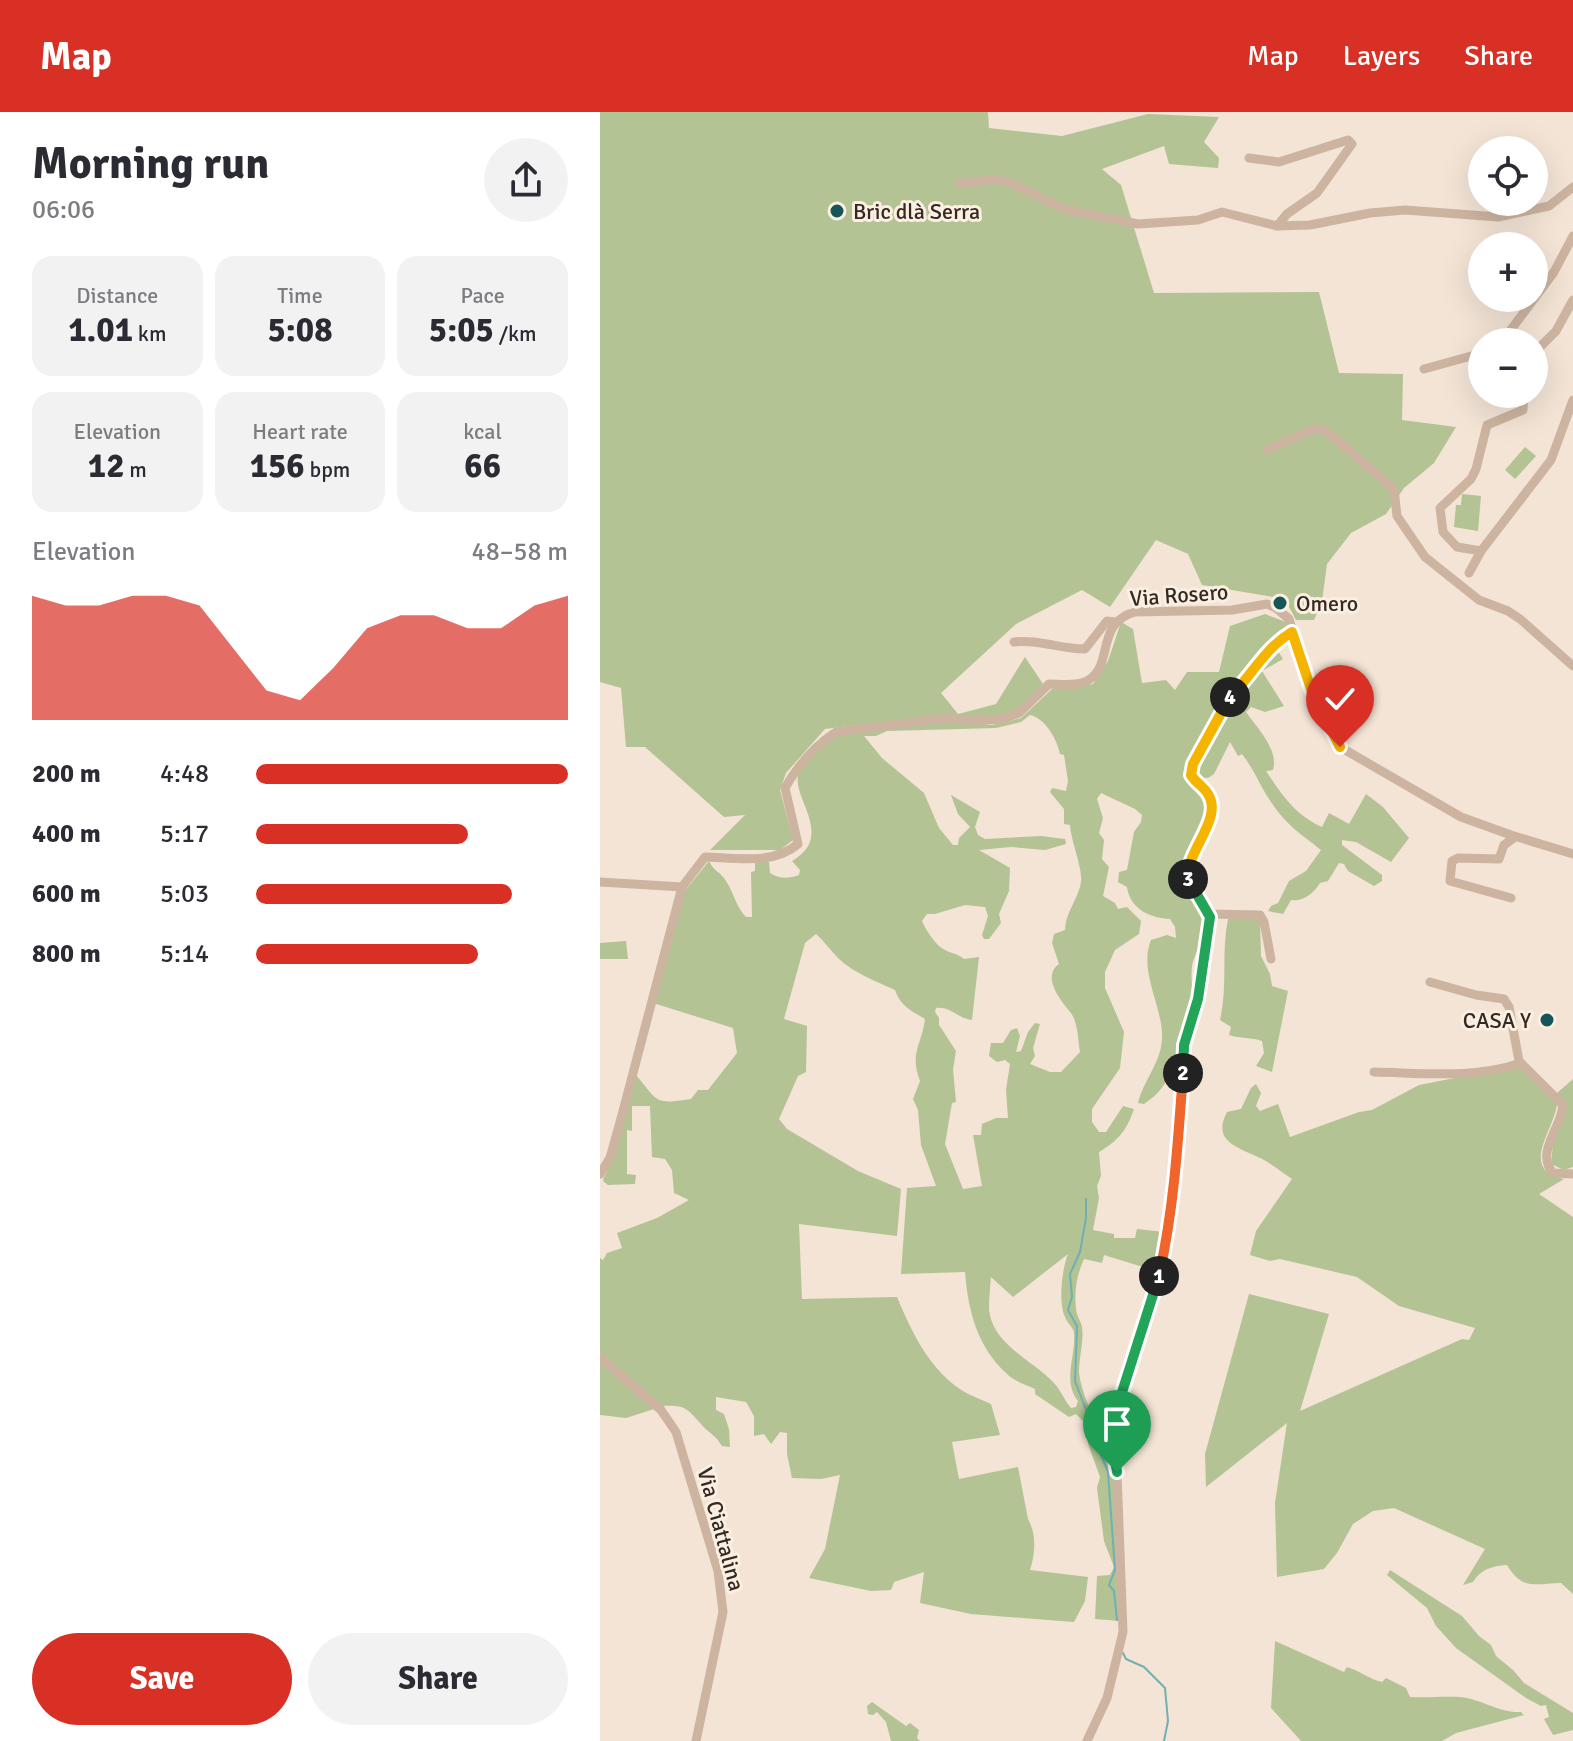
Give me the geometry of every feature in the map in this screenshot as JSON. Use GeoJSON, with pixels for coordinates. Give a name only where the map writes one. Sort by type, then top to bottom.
{"type":"FeatureCollection","features":[{"type":"Feature","properties":{"kind":"street"},"geometry":{"type":"LineString","coordinates":[[1249,158],[1279,162],[1348,140],[1352,144],[1317,193],[1287,214],[1277,226]]}},
{"type":"Feature","properties":{"kind":"street"},"geometry":{"type":"LineString","coordinates":[[959,184],[994,179],[1009,182],[1064,209],[1138,224],[1198,220],[1222,212],[1277,226],[1310,225],[1370,213],[1405,210],[1498,217],[1549,206],[1573,187]]}},
{"type":"Feature","properties":{"kind":"street"},"geometry":{"type":"LineString","coordinates":[[1512,328],[1554,272],[1573,236]]}},
{"type":"Feature","properties":{"kind":"street"},"geometry":{"type":"LineString","coordinates":[[1548,339],[1556,331],[1573,300]]}},
{"type":"Feature","properties":{"kind":"street"},"geometry":{"type":"LineString","coordinates":[[1424,369],[1468,357]]}},
{"type":"Feature","properties":{"kind":"street"},"geometry":{"type":"LineString","coordinates":[[1464,580],[1481,551],[1551,460],[1573,400]]}},
{"type":"Feature","properties":{"kind":"street"},"geometry":{"type":"LineString","coordinates":[[1481,551],[1457,547],[1443,532],[1440,508],[1471,479],[1487,425],[1523,408]]}},
{"type":"Feature","properties":{"kind":"street"},"geometry":{"type":"LineString","coordinates":[[1267,450],[1313,429],[1330,434],[1394,489],[1397,516],[1414,544],[1464,580],[1479,600],[1520,619],[1573,666]]}},
{"type":"Feature","properties":{"kind":"street","name":"Via Rosero"},"geometry":{"type":"LineString","coordinates":[[682,887],[705,857],[769,857],[786,854],[798,844],[785,788],[798,765],[836,732],[946,718],[975,721],[1002,719],[1019,713],[1049,684],[1087,681],[1098,670],[1111,628],[1120,616],[1135,612],[1232,610],[1267,604],[1289,619],[1311,689],[1340,747],[1461,817],[1573,854]]}},
{"type":"Feature","properties":{"kind":"street"},"geometry":{"type":"LineString","coordinates":[[1014,642],[1030,640],[1065,649],[1085,649],[1107,621],[1115,622]]}},
{"type":"Feature","properties":{"kind":"street"},"geometry":{"type":"LineString","coordinates":[[1087,1741],[1107,1698],[1123,1632],[1117,1472],[1110,1430],[1154,1298],[1171,1219],[1184,1045],[1198,999],[1209,914],[1187,875],[1212,814],[1208,793],[1191,775],[1193,764],[1229,698],[1265,652],[1292,632]]}},
{"type":"Feature","properties":{"kind":"street"},"geometry":{"type":"LineString","coordinates":[[1511,898],[1450,881],[1449,872],[1452,861],[1458,858],[1499,859],[1504,845],[1515,837]]}},
{"type":"Feature","properties":{"kind":"street"},"geometry":{"type":"LineString","coordinates":[[600,882],[682,887],[618,1130],[610,1158],[600,1174]]}},
{"type":"Feature","properties":{"kind":"street"},"geometry":{"type":"LineString","coordinates":[[1209,914],[1260,915],[1271,959]]}},
{"type":"Feature","properties":{"kind":"street"},"geometry":{"type":"LineString","coordinates":[[1430,982],[1504,999],[1509,1007],[1521,1063],[1563,1105],[1562,1115],[1545,1153],[1546,1165],[1553,1173],[1573,1174]]}},
{"type":"Feature","properties":{"kind":"street"},"geometry":{"type":"LineString","coordinates":[[1374,1072],[1462,1075],[1521,1063]]}},
{"type":"Feature","properties":{"kind":"street","name":"Via Ciattalina"},"geometry":{"type":"LineString","coordinates":[[600,1357],[661,1410],[676,1432],[718,1571],[723,1612],[696,1741]]}},
{"type":"Feature","properties":{"kind":"green space"},"geometry":{"type":"Polygon","coordinates":[[[600,112],[988,112],[989,128],[1062,136],[1148,114],[1219,117],[1204,142],[1219,158],[1218,168],[1169,164],[1164,146],[1102,169],[1121,185],[1154,293],[1319,292],[1339,373],[1403,374],[1402,420],[1456,427],[1434,463],[1404,488],[1386,514],[1351,533],[1327,564],[1322,601],[1314,620],[1296,620],[1285,599],[1202,585],[1188,554],[1156,540],[1110,607],[1082,590],[1016,624],[941,693],[958,714],[996,704],[1025,657],[1043,684],[1018,711],[1002,718],[930,716],[825,729],[786,773],[780,790],[793,840],[780,850],[710,850],[745,815],[724,817],[645,747],[626,747],[621,688],[600,682],[600,112]]]}},
{"type":"Feature","properties":{"kind":"green space"},"geometry":{"type":"Polygon","coordinates":[[[1525,447],[1536,456],[1515,479],[1505,470],[1525,447]]]}},
{"type":"Feature","properties":{"kind":"green space"},"geometry":{"type":"Polygon","coordinates":[[[1462,494],[1481,496],[1478,531],[1454,527],[1456,505],[1461,505],[1462,494]]]}},
{"type":"Feature","properties":{"kind":"green space"},"geometry":{"type":"Polygon","coordinates":[[[1265,614],[1286,622],[1291,643],[1278,651],[1283,659],[1262,671],[1284,706],[1265,712],[1251,707],[1246,712],[1270,747],[1273,770],[1266,771],[1283,796],[1304,817],[1322,827],[1329,813],[1349,824],[1366,794],[1383,807],[1409,838],[1391,862],[1356,842],[1342,840],[1342,845],[1382,875],[1382,881],[1374,886],[1339,863],[1328,881],[1320,883],[1304,898],[1291,900],[1283,914],[1268,911],[1278,903],[1289,881],[1306,871],[1321,850],[1283,817],[1242,754],[1238,756],[1230,742],[1214,774],[1208,778],[1194,777],[1206,740],[1230,702],[1247,684],[1244,680],[1225,698],[1208,724],[1188,777],[1207,798],[1210,809],[1184,872],[1207,917],[1192,966],[1192,1017],[1187,1019],[1169,1077],[1144,1104],[1138,1103],[1162,1042],[1147,962],[1148,951],[1151,940],[1167,935],[1176,938],[1175,927],[1170,919],[1142,911],[1132,901],[1127,887],[1118,882],[1119,872],[1127,870],[1134,832],[1142,815],[1101,793],[1097,799],[1103,818],[1099,833],[1104,840],[1102,859],[1109,867],[1103,896],[1115,903],[1118,909],[1127,907],[1141,921],[1139,934],[1115,950],[1105,972],[1105,988],[1124,1032],[1120,1068],[1092,1109],[1092,1122],[1099,1132],[1106,1132],[1123,1106],[1134,1109],[1121,1134],[1099,1152],[1101,1176],[1097,1186],[1099,1198],[1093,1230],[1114,1234],[1114,1238],[1135,1238],[1137,1229],[1164,1232],[1156,1271],[1104,1255],[1102,1263],[1084,1259],[1075,1295],[1082,1332],[1079,1372],[1095,1419],[1093,1425],[1085,1423],[1076,1414],[1069,1417],[1035,1394],[1035,1389],[1010,1376],[997,1363],[976,1327],[965,1272],[901,1274],[907,1188],[936,1186],[921,1145],[918,1110],[913,1099],[920,1081],[916,1055],[925,1019],[903,1004],[895,990],[844,963],[816,934],[805,943],[784,1019],[807,1026],[806,1072],[798,1076],[779,1119],[787,1129],[858,1171],[901,1189],[897,1236],[799,1224],[802,1299],[897,1297],[914,1334],[937,1368],[961,1390],[991,1404],[1000,1435],[952,1442],[959,1479],[1018,1467],[1034,1538],[1030,1570],[1088,1577],[1085,1601],[1074,1622],[971,1614],[920,1603],[924,1572],[894,1582],[891,1590],[871,1591],[809,1578],[825,1549],[840,1475],[821,1479],[792,1478],[787,1433],[780,1432],[771,1444],[764,1434],[754,1436],[754,1416],[746,1402],[716,1397],[716,1410],[724,1414],[729,1429],[730,1447],[722,1446],[688,1410],[662,1406],[600,1352],[600,1258],[603,1260],[607,1253],[622,1248],[617,1233],[657,1218],[689,1200],[674,1193],[672,1170],[665,1159],[652,1157],[650,1106],[632,1106],[632,1131],[627,1130],[627,1174],[636,1175],[635,1184],[608,1185],[604,1182],[635,1074],[657,1099],[691,1099],[698,1090],[708,1090],[737,1053],[733,1028],[653,1003],[684,892],[709,861],[726,881],[746,917],[752,917],[751,872],[755,871],[755,862],[769,862],[770,873],[777,876],[788,878],[799,875],[800,870],[792,861],[810,841],[811,829],[798,775],[809,758],[838,736],[946,721],[992,725],[1021,718],[1053,688],[1093,684],[1108,661],[1121,622],[1133,629],[1142,683],[1166,680],[1175,690],[1187,672],[1219,672],[1230,626],[1265,614]],[[1030,715],[1021,722],[996,728],[887,731],[876,736],[864,736],[882,758],[924,793],[939,828],[953,845],[958,845],[959,838],[970,827],[958,814],[951,795],[980,812],[975,827],[978,835],[985,839],[1041,836],[1065,839],[1066,844],[1045,850],[1011,847],[979,850],[1010,868],[1009,891],[999,914],[1001,923],[989,939],[984,939],[982,935],[988,916],[985,907],[965,905],[927,914],[922,921],[941,948],[964,959],[979,957],[972,1020],[946,1009],[936,1008],[935,1012],[939,1025],[956,1051],[953,1069],[956,1102],[952,1103],[945,1144],[963,1189],[982,1186],[973,1135],[981,1135],[982,1124],[996,1118],[1008,1118],[1006,1090],[1010,1064],[1005,1060],[997,1062],[989,1056],[991,1043],[1003,1043],[1011,1030],[1017,1028],[1020,1036],[1016,1052],[1021,1051],[1035,1023],[1040,1024],[1033,1048],[1035,1056],[1030,1064],[1050,1072],[1061,1072],[1080,1052],[1075,1022],[1052,982],[1054,969],[1059,964],[1052,943],[1054,934],[1065,930],[1081,882],[1070,825],[1064,824],[1064,809],[1050,792],[1052,788],[1066,791],[1068,781],[1064,755],[1060,754],[1053,736],[1041,720],[1030,715]],[[1068,1254],[1013,1297],[991,1277],[989,1309],[997,1332],[1005,1342],[1053,1382],[1071,1408],[1076,1407],[1078,1401],[1070,1377],[1074,1333],[1063,1311],[1061,1294],[1068,1254]]]}},
{"type":"Feature","properties":{"kind":"green space"},"geometry":{"type":"Polygon","coordinates":[[[1254,916],[1260,920],[1261,956],[1272,986],[1288,991],[1272,1072],[1256,1066],[1264,1053],[1262,1041],[1229,1035],[1231,1027],[1220,1020],[1228,919],[1254,916]]]}},
{"type":"Feature","properties":{"kind":"green space"},"geometry":{"type":"Polygon","coordinates":[[[626,941],[628,959],[600,959],[600,943],[626,941]]]}},
{"type":"Feature","properties":{"kind":"green space"},"geometry":{"type":"Polygon","coordinates":[[[1521,1065],[1557,1104],[1541,1158],[1543,1167],[1550,1174],[1564,1179],[1539,1194],[1573,1217],[1573,1594],[1561,1583],[1524,1582],[1507,1565],[1487,1569],[1473,1582],[1463,1585],[1485,1549],[1394,1508],[1373,1511],[1353,1524],[1324,1569],[1277,1577],[1275,1503],[1287,1423],[1206,1487],[1205,1454],[1249,1294],[1329,1314],[1300,1411],[1462,1339],[1469,1340],[1475,1328],[1399,1306],[1357,1277],[1250,1255],[1256,1231],[1292,1179],[1264,1160],[1231,1144],[1223,1131],[1227,1112],[1241,1109],[1256,1084],[1261,1093],[1256,1106],[1260,1111],[1278,1104],[1290,1137],[1372,1110],[1419,1085],[1521,1065]]]}},
{"type":"Feature","properties":{"kind":"green space"},"geometry":{"type":"Polygon","coordinates":[[[1573,1079],[1573,1167],[1564,1170],[1551,1164],[1553,1143],[1565,1116],[1557,1093],[1573,1079]]]}},
{"type":"Feature","properties":{"kind":"green space"},"geometry":{"type":"Polygon","coordinates":[[[600,1360],[654,1409],[626,1418],[600,1415],[600,1360]]]}},
{"type":"Feature","properties":{"kind":"green space"},"geometry":{"type":"Polygon","coordinates":[[[1087,1431],[1107,1441],[1113,1463],[1120,1621],[1095,1619],[1097,1576],[1110,1575],[1114,1567],[1104,1541],[1097,1488],[1100,1477],[1088,1444],[1087,1431]]]}},
{"type":"Feature","properties":{"kind":"green space"},"geometry":{"type":"Polygon","coordinates":[[[1390,1570],[1462,1616],[1524,1683],[1573,1713],[1573,1730],[1553,1735],[1544,1719],[1549,1717],[1546,1705],[1541,1706],[1526,1698],[1456,1648],[1436,1626],[1427,1608],[1387,1575],[1390,1570]]]}},
{"type":"Feature","properties":{"kind":"green space"},"geometry":{"type":"Polygon","coordinates":[[[1275,1641],[1344,1672],[1347,1667],[1382,1682],[1386,1678],[1406,1688],[1410,1697],[1468,1698],[1524,1715],[1456,1733],[1442,1741],[1301,1741],[1271,1708],[1275,1641]]]}},
{"type":"Feature","properties":{"kind":"green space"},"geometry":{"type":"Polygon","coordinates":[[[872,1702],[906,1726],[910,1723],[919,1730],[917,1738],[920,1741],[891,1741],[886,1722],[877,1712],[868,1714],[867,1706],[872,1702]]]}},
{"type":"Feature","properties":{"kind":"waterway"},"geometry":{"type":"LineString","coordinates":[[1086,1199],[1080,1252],[1070,1274],[1072,1297],[1068,1310],[1077,1326],[1075,1381],[1091,1423]]}},
{"type":"Feature","properties":{"kind":"waterway"},"geometry":{"type":"LineString","coordinates":[[1092,1433],[1108,1472],[1115,1570],[1109,1585],[1114,1591],[1117,1620]]}},
{"type":"Feature","properties":{"kind":"waterway"},"geometry":{"type":"LineString","coordinates":[[1123,1653],[1126,1659],[1144,1667],[1165,1688],[1168,1721],[1164,1741]]}},
{"type":"Feature","properties":{"kind":"place","name":"Bric dlà Serra"},"geometry":{"type":"Point","coordinates":[837,211]}},
{"type":"Feature","properties":{"kind":"place","name":"Omero"},"geometry":{"type":"Point","coordinates":[1280,603]}},
{"type":"Feature","properties":{"kind":"place","name":"CASA Y"},"geometry":{"type":"Point","coordinates":[1547,1020]}},
{"type":"Feature","properties":{"kind":"route"},"geometry":{"type":"LineString","coordinates":[[1117,1472],[1110,1430],[1154,1298],[1171,1219],[1184,1045],[1198,999],[1210,917],[1187,875],[1212,814],[1208,793],[1191,775],[1193,764],[1229,698],[1265,652],[1292,632],[1311,689],[1340,747]]}}]}
